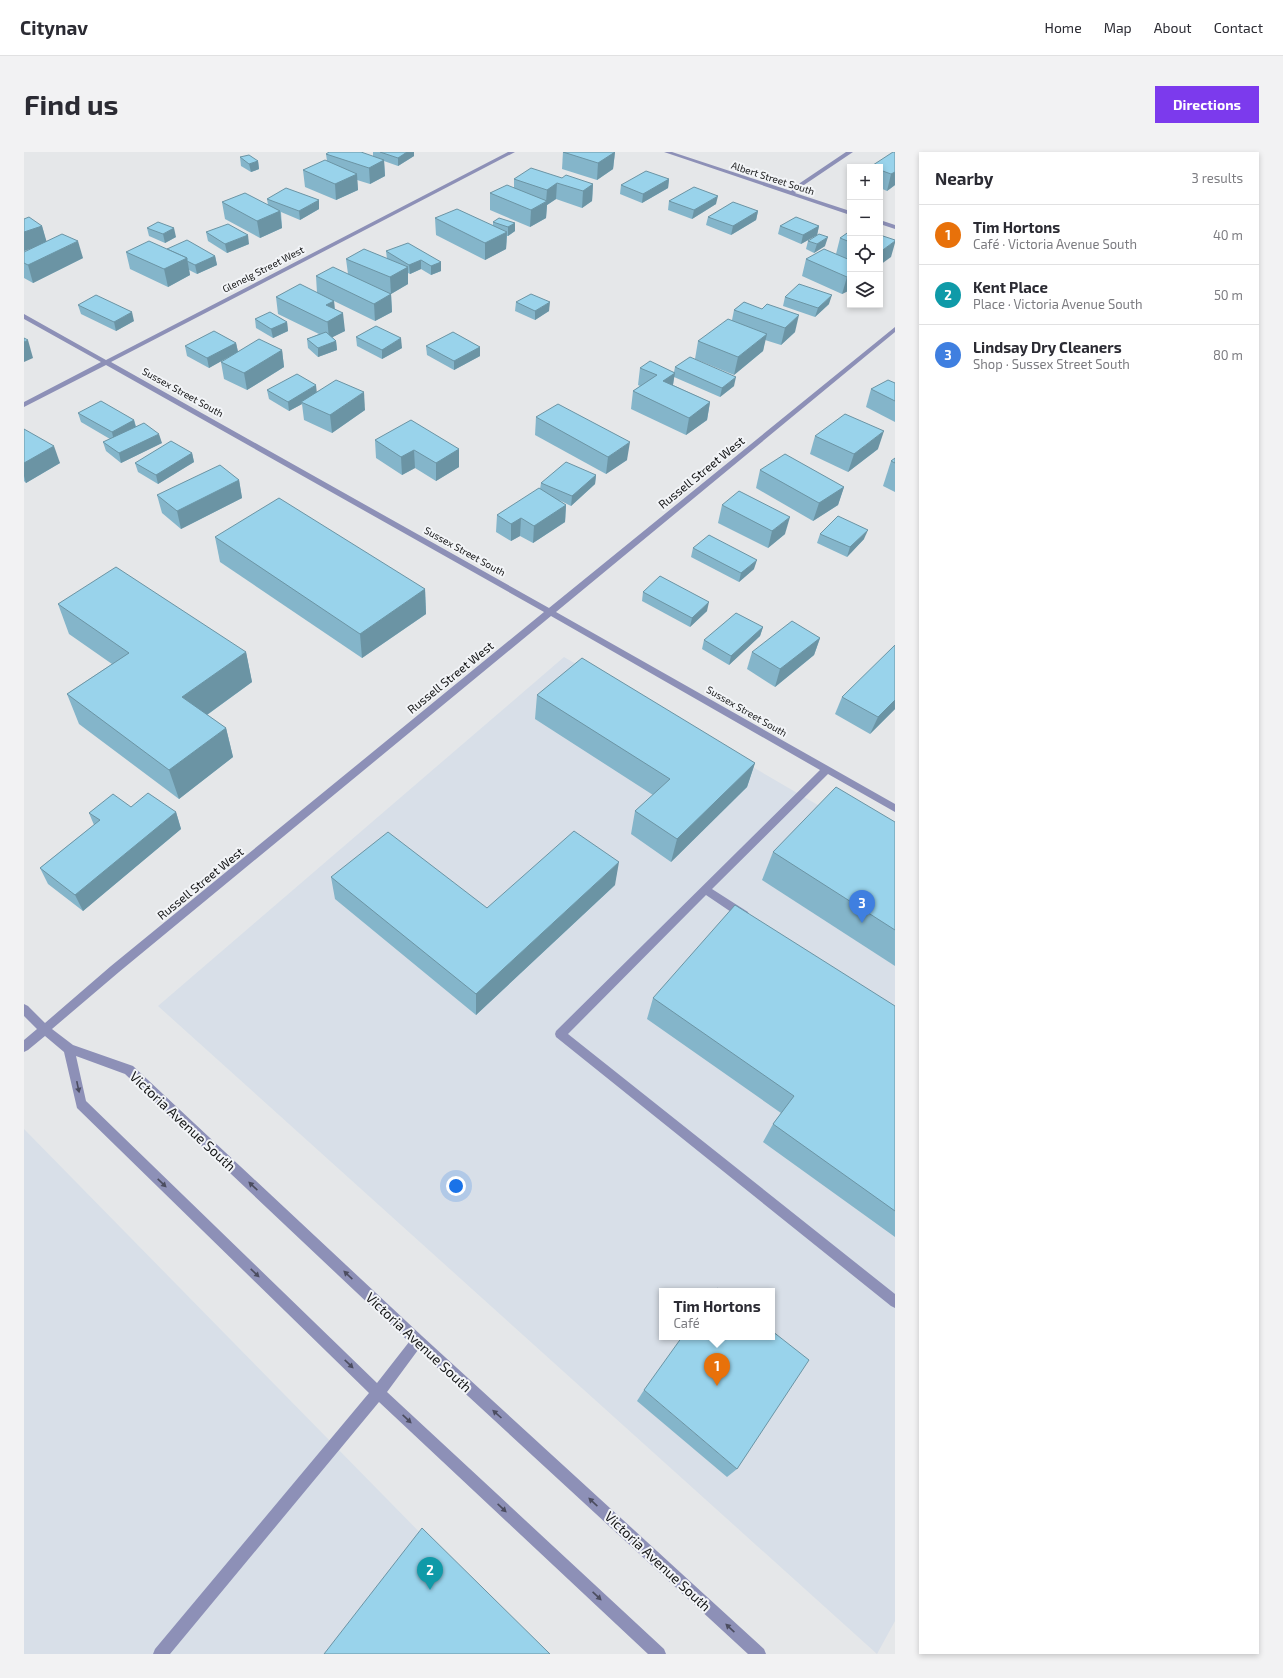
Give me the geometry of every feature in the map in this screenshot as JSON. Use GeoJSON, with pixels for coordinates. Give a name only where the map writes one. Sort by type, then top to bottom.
{"type":"FeatureCollection","features":[{"type":"Feature","properties":{"kind":"street","name":"Glenelg Street West"},"geometry":{"type":"LineString","coordinates":[[24,405],[108,363],[131,349],[512,152]]}},
{"type":"Feature","properties":{"kind":"street","name":"Albert Street South"},"geometry":{"type":"LineString","coordinates":[[667,152],[847,212]]}},
{"type":"Feature","properties":{"kind":"street"},"geometry":{"type":"LineString","coordinates":[[791,194],[799,186],[850,152]]}},
{"type":"Feature","properties":{"kind":"street"},"geometry":{"type":"LineString","coordinates":[[883,223],[895,227]]}},
{"type":"Feature","properties":{"kind":"street","name":"Sussex Street South"},"geometry":{"type":"LineString","coordinates":[[24,316],[895,808]]}},
{"type":"Feature","properties":{"kind":"street","name":"Russell Street West"},"geometry":{"type":"LineString","coordinates":[[24,1047],[115,969],[895,329]]}},
{"type":"Feature","properties":{"kind":"street"},"geometry":{"type":"LineString","coordinates":[[827,769],[560,1034],[895,1302]]}},
{"type":"Feature","properties":{"kind":"street"},"geometry":{"type":"LineString","coordinates":[[706,890],[752,920]]}},
{"type":"Feature","properties":{"kind":"street","name":"Victoria Avenue South"},"geometry":{"type":"LineString","coordinates":[[24,1009],[45,1030],[69,1049],[129,1070],[417,1340],[759,1654]]}},
{"type":"Feature","properties":{"kind":"street"},"geometry":{"type":"LineString","coordinates":[[69,1049],[81,1104],[378,1393],[659,1654]]}},
{"type":"Feature","properties":{"kind":"street"},"geometry":{"type":"LineString","coordinates":[[160,1654],[378,1393],[417,1340]]}},
{"type":"Feature","properties":{"kind":"shaded area"},"geometry":{"type":"Polygon","coordinates":[[[564,657],[895,850],[895,1621],[877,1654],[158,1006],[564,657]]]}},
{"type":"Feature","properties":{"kind":"shaded area"},"geometry":{"type":"Polygon","coordinates":[[[24,1129],[539,1654],[24,1654],[24,1129]]]}},
{"type":"Feature","properties":{"kind":"building"},"geometry":{"type":"Polygon","coordinates":[[[329,152],[361,152],[384,160],[369,168],[326,154],[329,152]]]}},
{"type":"Feature","properties":{"kind":"building"},"geometry":{"type":"Polygon","coordinates":[[[380,152],[407,152],[398,158],[380,152]]]}},
{"type":"Feature","properties":{"kind":"building"},"geometry":{"type":"Polygon","coordinates":[[[563,152],[615,152],[598,163],[563,152]]]}},
{"type":"Feature","properties":{"kind":"building"},"geometry":{"type":"Polygon","coordinates":[[[895,152],[895,172],[891,174],[883,171],[883,164],[875,164],[895,152]]]}},
{"type":"Feature","properties":{"kind":"building"},"geometry":{"type":"Polygon","coordinates":[[[249,155],[258,161],[249,164],[240,157],[249,155]]]}},
{"type":"Feature","properties":{"kind":"building"},"geometry":{"type":"Polygon","coordinates":[[[325,160],[357,174],[335,184],[303,170],[325,160]]]}},
{"type":"Feature","properties":{"kind":"building"},"geometry":{"type":"Polygon","coordinates":[[[531,168],[562,178],[566,175],[593,184],[583,191],[557,183],[547,190],[514,179],[531,168]]]}},
{"type":"Feature","properties":{"kind":"building"},"geometry":{"type":"Polygon","coordinates":[[[646,171],[669,179],[643,194],[621,185],[646,171]]]}},
{"type":"Feature","properties":{"kind":"building"},"geometry":{"type":"Polygon","coordinates":[[[507,185],[547,201],[531,210],[490,193],[507,185]]]}},
{"type":"Feature","properties":{"kind":"building"},"geometry":{"type":"Polygon","coordinates":[[[694,187],[718,196],[694,210],[669,201],[694,187]]]}},
{"type":"Feature","properties":{"kind":"building"},"geometry":{"type":"Polygon","coordinates":[[[286,188],[319,200],[299,211],[267,199],[286,188]]]}},
{"type":"Feature","properties":{"kind":"building"},"geometry":{"type":"Polygon","coordinates":[[[245,193],[280,211],[257,221],[222,202],[245,193]]]}},
{"type":"Feature","properties":{"kind":"building"},"geometry":{"type":"Polygon","coordinates":[[[733,202],[758,211],[733,226],[708,217],[733,202]]]}},
{"type":"Feature","properties":{"kind":"building"},"geometry":{"type":"Polygon","coordinates":[[[457,209],[507,232],[485,243],[435,218],[457,209]]]}},
{"type":"Feature","properties":{"kind":"building"},"geometry":{"type":"Polygon","coordinates":[[[29,217],[42,226],[24,232],[24,219],[29,217]]]}},
{"type":"Feature","properties":{"kind":"building"},"geometry":{"type":"Polygon","coordinates":[[[796,217],[819,226],[803,235],[780,226],[796,217]]]}},
{"type":"Feature","properties":{"kind":"building"},"geometry":{"type":"Polygon","coordinates":[[[499,218],[515,223],[508,227],[493,222],[499,218]]]}},
{"type":"Feature","properties":{"kind":"building"},"geometry":{"type":"Polygon","coordinates":[[[158,222],[174,228],[163,234],[147,228],[158,222]]]}},
{"type":"Feature","properties":{"kind":"building"},"geometry":{"type":"Polygon","coordinates":[[[228,224],[248,235],[225,244],[206,232],[228,224]]]}},
{"type":"Feature","properties":{"kind":"building"},"geometry":{"type":"Polygon","coordinates":[[[847,233],[847,241],[840,238],[847,233]]]}},
{"type":"Feature","properties":{"kind":"building"},"geometry":{"type":"Polygon","coordinates":[[[62,234],[78,241],[28,265],[24,263],[24,252],[62,234]]]}},
{"type":"Feature","properties":{"kind":"building"},"geometry":{"type":"Polygon","coordinates":[[[819,234],[828,237],[817,244],[808,241],[819,234]]]}},
{"type":"Feature","properties":{"kind":"building"},"geometry":{"type":"Polygon","coordinates":[[[883,236],[895,241],[883,250],[883,236]]]}},
{"type":"Feature","properties":{"kind":"building"},"geometry":{"type":"Polygon","coordinates":[[[187,240],[215,256],[195,265],[187,261],[187,258],[167,249],[187,240]]]}},
{"type":"Feature","properties":{"kind":"building"},"geometry":{"type":"Polygon","coordinates":[[[149,241],[187,258],[164,269],[126,252],[149,241]]]}},
{"type":"Feature","properties":{"kind":"building"},"geometry":{"type":"Polygon","coordinates":[[[408,243],[441,262],[431,266],[421,260],[409,265],[386,251],[408,243]]]}},
{"type":"Feature","properties":{"kind":"building"},"geometry":{"type":"Polygon","coordinates":[[[364,249],[408,267],[390,277],[346,259],[364,249]]]}},
{"type":"Feature","properties":{"kind":"building"},"geometry":{"type":"Polygon","coordinates":[[[824,249],[847,259],[847,277],[806,259],[824,249]]]}},
{"type":"Feature","properties":{"kind":"building"},"geometry":{"type":"Polygon","coordinates":[[[333,267],[391,294],[374,304],[316,276],[333,267]]]}},
{"type":"Feature","properties":{"kind":"building"},"geometry":{"type":"Polygon","coordinates":[[[300,284],[334,301],[326,305],[343,313],[327,322],[276,297],[300,284]]]}},
{"type":"Feature","properties":{"kind":"building"},"geometry":{"type":"Polygon","coordinates":[[[799,284],[832,295],[818,308],[785,297],[799,284]]]}},
{"type":"Feature","properties":{"kind":"building"},"geometry":{"type":"Polygon","coordinates":[[[531,294],[550,302],[535,311],[516,302],[531,294]]]}},
{"type":"Feature","properties":{"kind":"building"},"geometry":{"type":"Polygon","coordinates":[[[96,295],[132,312],[114,322],[78,305],[96,295]]]}},
{"type":"Feature","properties":{"kind":"building"},"geometry":{"type":"Polygon","coordinates":[[[744,302],[762,309],[767,304],[799,315],[785,328],[734,310],[744,302]]]}},
{"type":"Feature","properties":{"kind":"building"},"geometry":{"type":"Polygon","coordinates":[[[270,312],[287,322],[271,329],[255,319],[270,312]]]}},
{"type":"Feature","properties":{"kind":"building"},"geometry":{"type":"Polygon","coordinates":[[[728,319],[767,334],[738,357],[698,341],[728,319]]]}},
{"type":"Feature","properties":{"kind":"building"},"geometry":{"type":"Polygon","coordinates":[[[376,326],[401,338],[382,350],[356,337],[376,326]]]}},
{"type":"Feature","properties":{"kind":"building"},"geometry":{"type":"Polygon","coordinates":[[[214,331],[236,343],[207,358],[185,346],[214,331]]]}},
{"type":"Feature","properties":{"kind":"building"},"geometry":{"type":"Polygon","coordinates":[[[326,332],[336,341],[318,348],[307,339],[326,332]]]}},
{"type":"Feature","properties":{"kind":"building"},"geometry":{"type":"Polygon","coordinates":[[[453,332],[480,347],[454,361],[426,346],[453,332]]]}},
{"type":"Feature","properties":{"kind":"building"},"geometry":{"type":"Polygon","coordinates":[[[259,339],[282,350],[244,373],[221,362],[259,339]]]}},
{"type":"Feature","properties":{"kind":"building"},"geometry":{"type":"Polygon","coordinates":[[[690,357],[736,377],[722,388],[675,367],[690,357]]]}},
{"type":"Feature","properties":{"kind":"building"},"geometry":{"type":"Polygon","coordinates":[[[650,361],[675,373],[663,381],[710,402],[689,418],[633,391],[657,375],[640,368],[650,361]]]}},
{"type":"Feature","properties":{"kind":"building"},"geometry":{"type":"Polygon","coordinates":[[[297,374],[316,385],[288,402],[267,390],[297,374]]]}},
{"type":"Feature","properties":{"kind":"building"},"geometry":{"type":"Polygon","coordinates":[[[336,380],[364,392],[330,415],[301,402],[336,380]]]}},
{"type":"Feature","properties":{"kind":"building"},"geometry":{"type":"Polygon","coordinates":[[[888,380],[895,383],[895,401],[871,389],[888,380]]]}},
{"type":"Feature","properties":{"kind":"building"},"geometry":{"type":"Polygon","coordinates":[[[101,401],[134,420],[112,432],[78,413],[101,401]]]}},
{"type":"Feature","properties":{"kind":"building"},"geometry":{"type":"Polygon","coordinates":[[[558,404],[630,442],[608,457],[536,417],[558,404]]]}},
{"type":"Feature","properties":{"kind":"building"},"geometry":{"type":"Polygon","coordinates":[[[845,414],[884,431],[854,454],[815,436],[845,414]]]}},
{"type":"Feature","properties":{"kind":"building"},"geometry":{"type":"Polygon","coordinates":[[[411,420],[459,449],[436,463],[414,450],[401,457],[375,440],[411,420]]]}},
{"type":"Feature","properties":{"kind":"building"},"geometry":{"type":"Polygon","coordinates":[[[144,423],[159,434],[119,453],[103,442],[144,423]]]}},
{"type":"Feature","properties":{"kind":"building"},"geometry":{"type":"Polygon","coordinates":[[[24,429],[54,446],[24,463],[24,429]]]}},
{"type":"Feature","properties":{"kind":"building"},"geometry":{"type":"Polygon","coordinates":[[[171,441],[192,453],[156,475],[135,463],[171,441]]]}},
{"type":"Feature","properties":{"kind":"building"},"geometry":{"type":"Polygon","coordinates":[[[785,454],[844,487],[819,503],[760,470],[785,454]]]}},
{"type":"Feature","properties":{"kind":"building"},"geometry":{"type":"Polygon","coordinates":[[[566,462],[596,475],[572,496],[541,483],[566,462]]]}},
{"type":"Feature","properties":{"kind":"building"},"geometry":{"type":"Polygon","coordinates":[[[220,465],[239,480],[177,511],[157,495],[220,465]]]}},
{"type":"Feature","properties":{"kind":"building"},"geometry":{"type":"Polygon","coordinates":[[[539,488],[566,505],[534,526],[521,518],[511,524],[497,515],[539,488]]]}},
{"type":"Feature","properties":{"kind":"building"},"geometry":{"type":"Polygon","coordinates":[[[739,491],[790,517],[772,531],[722,505],[739,491]]]}},
{"type":"Feature","properties":{"kind":"building"},"geometry":{"type":"Polygon","coordinates":[[[279,498],[425,589],[360,634],[215,537],[279,498]]]}},
{"type":"Feature","properties":{"kind":"building"},"geometry":{"type":"Polygon","coordinates":[[[838,516],[868,530],[850,547],[820,534],[838,516]]]}},
{"type":"Feature","properties":{"kind":"building"},"geometry":{"type":"Polygon","coordinates":[[[709,535],[757,560],[741,573],[693,548],[709,535]]]}},
{"type":"Feature","properties":{"kind":"building"},"geometry":{"type":"Polygon","coordinates":[[[116,567],[246,652],[182,697],[226,728],[169,770],[67,694],[129,653],[58,604],[116,567]]]}},
{"type":"Feature","properties":{"kind":"building"},"geometry":{"type":"Polygon","coordinates":[[[660,576],[709,602],[692,618],[643,592],[660,576]]]}},
{"type":"Feature","properties":{"kind":"building"},"geometry":{"type":"Polygon","coordinates":[[[736,613],[763,627],[731,656],[704,640],[736,613]]]}},
{"type":"Feature","properties":{"kind":"building"},"geometry":{"type":"Polygon","coordinates":[[[792,621],[820,638],[780,669],[752,652],[792,621]]]}},
{"type":"Feature","properties":{"kind":"building"},"geometry":{"type":"Polygon","coordinates":[[[895,645],[895,700],[878,717],[842,697],[895,645]]]}},
{"type":"Feature","properties":{"kind":"building"},"geometry":{"type":"Polygon","coordinates":[[[582,658],[755,763],[677,839],[635,811],[670,779],[537,695],[582,658]]]}},
{"type":"Feature","properties":{"kind":"building"},"geometry":{"type":"Polygon","coordinates":[[[836,787],[895,822],[895,930],[773,852],[836,787]]]}},
{"type":"Feature","properties":{"kind":"building"},"geometry":{"type":"Polygon","coordinates":[[[148,793],[176,812],[75,895],[40,868],[100,820],[89,813],[113,794],[131,807],[148,793]]]}},
{"type":"Feature","properties":{"kind":"building"},"geometry":{"type":"Polygon","coordinates":[[[574,831],[619,862],[476,994],[331,877],[388,832],[487,908],[574,831]]]}},
{"type":"Feature","properties":{"kind":"building"},"geometry":{"type":"Polygon","coordinates":[[[735,905],[895,1006],[895,1211],[773,1124],[794,1096],[653,998],[735,905]]]}},
{"type":"Feature","properties":{"kind":"building"},"geometry":{"type":"Polygon","coordinates":[[[775,1333],[809,1360],[737,1469],[644,1390],[680,1340],[775,1340],[775,1333]]]}},
{"type":"Feature","properties":{"kind":"building"},"geometry":{"type":"Polygon","coordinates":[[[422,1528],[550,1654],[324,1654],[422,1528]]]}},
{"type":"Feature","properties":{"kind":"place","name":"Lindsay Dry Cleaners"},"geometry":{"type":"Point","coordinates":[862,923]}},
{"type":"Feature","properties":{"kind":"place","name":"Tim Hortons"},"geometry":{"type":"Point","coordinates":[717,1386]}},
{"type":"Feature","properties":{"kind":"place","name":"Kent Place"},"geometry":{"type":"Point","coordinates":[430,1590]}}]}
